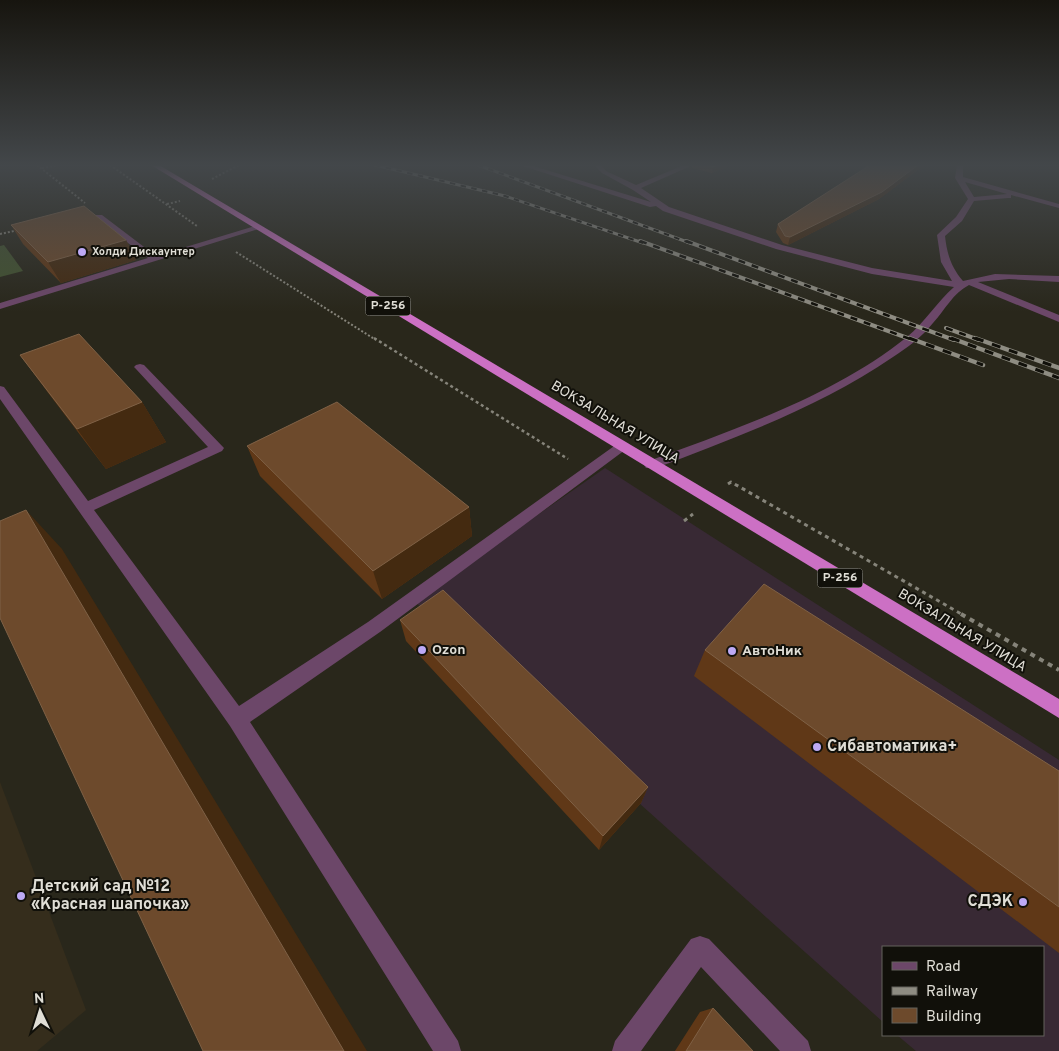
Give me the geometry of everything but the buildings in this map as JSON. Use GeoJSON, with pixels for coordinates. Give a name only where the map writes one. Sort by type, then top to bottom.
{"type":"FeatureCollection","features":[{"type":"Feature","properties":{"kind":"highway","name":"ВОКЗАЛЬНАЯ УЛИЦА"},"geometry":{"type":"LineString","coordinates":[[235,214],[1059,709]]}},
{"type":"Feature","properties":{"kind":"street"},"geometry":{"type":"LineString","coordinates":[[681,214],[788,250],[872,271],[965,284],[1059,319]]}},
{"type":"Feature","properties":{"kind":"street"},"geometry":{"type":"LineString","coordinates":[[962,214],[941,235],[942,254],[947,269],[965,284]]}},
{"type":"Feature","properties":{"kind":"street"},"geometry":{"type":"LineString","coordinates":[[99,217],[155,259]]}},
{"type":"Feature","properties":{"kind":"street"},"geometry":{"type":"LineString","coordinates":[[0,306],[258,228]]}},
{"type":"Feature","properties":{"kind":"street"},"geometry":{"type":"LineString","coordinates":[[651,465],[762,423],[834,388],[875,364],[912,338],[965,284],[991,277],[1021,276],[1059,279]]}},
{"type":"Feature","properties":{"kind":"street"},"geometry":{"type":"LineString","coordinates":[[86,508],[217,448],[140,368]]}},
{"type":"Feature","properties":{"kind":"street"},"geometry":{"type":"LineString","coordinates":[[2,396],[86,508],[237,719],[448,1051]]}},
{"type":"Feature","properties":{"kind":"street"},"geometry":{"type":"LineString","coordinates":[[237,719],[374,627],[622,447]]}},
{"type":"Feature","properties":{"kind":"street"},"geometry":{"type":"LineString","coordinates":[[625,1051],[700,948],[798,1051]]}},
{"type":"Feature","properties":{"kind":"path"},"geometry":{"type":"LineString","coordinates":[[181,214],[218,240],[589,472]]}},
{"type":"Feature","properties":{"kind":"path"},"geometry":{"type":"LineString","coordinates":[[0,234],[24,229]]}},
{"type":"Feature","properties":{"kind":"shaded area"},"geometry":{"type":"Polygon","coordinates":[[[605,468],[1059,760],[1059,1051],[916,1051],[898,1036],[1044,1036],[1044,946],[882,946],[882,1021],[414,601],[605,468]]]}},
{"type":"Feature","properties":{"kind":"shaded area","name":"Детский сад №12 «Красная шапочка»"},"geometry":{"type":"Polygon","coordinates":[[[0,782],[86,1010],[37,1051],[0,1051],[0,782]]]}},
{"type":"Feature","properties":{"kind":"green space"},"geometry":{"type":"Polygon","coordinates":[[[4,245],[23,271],[0,277],[0,246],[4,245]]]}},
{"type":"Feature","properties":{"kind":"railway"},"geometry":{"type":"LineString","coordinates":[[558,214],[643,243]]}},
{"type":"Feature","properties":{"kind":"railway"},"geometry":{"type":"LineString","coordinates":[[611,214],[690,243]]}},
{"type":"Feature","properties":{"kind":"railway"},"geometry":{"type":"LineString","coordinates":[[640,241],[913,340]]}},
{"type":"Feature","properties":{"kind":"railway"},"geometry":{"type":"LineString","coordinates":[[686,241],[954,340]]}},
{"type":"Feature","properties":{"kind":"railway"},"geometry":{"type":"LineString","coordinates":[[946,328],[979,340]]}},
{"type":"Feature","properties":{"kind":"railway"},"geometry":{"type":"LineString","coordinates":[[909,338],[983,365]]}},
{"type":"Feature","properties":{"kind":"railway"},"geometry":{"type":"LineString","coordinates":[[951,338],[1059,378]]}},
{"type":"Feature","properties":{"kind":"railway"},"geometry":{"type":"LineString","coordinates":[[975,338],[1059,368]]}},
{"type":"Feature","properties":{"kind":"place","name":"Холди Дискаунтер"},"geometry":{"type":"Point","coordinates":[82,252]}},
{"type":"Feature","properties":{"kind":"place","name":"Ozon"},"geometry":{"type":"Point","coordinates":[422,650]}},
{"type":"Feature","properties":{"kind":"place","name":"АвтоНик"},"geometry":{"type":"Point","coordinates":[732,651]}},
{"type":"Feature","properties":{"kind":"place","name":"Сибавтоматика+"},"geometry":{"type":"Point","coordinates":[817,747]}},
{"type":"Feature","properties":{"kind":"place","name":"Детский сад №12 «Красная шапочка»"},"geometry":{"type":"Point","coordinates":[21,896]}},
{"type":"Feature","properties":{"kind":"place","name":"СДЭК"},"geometry":{"type":"Point","coordinates":[1023,902]}}]}
